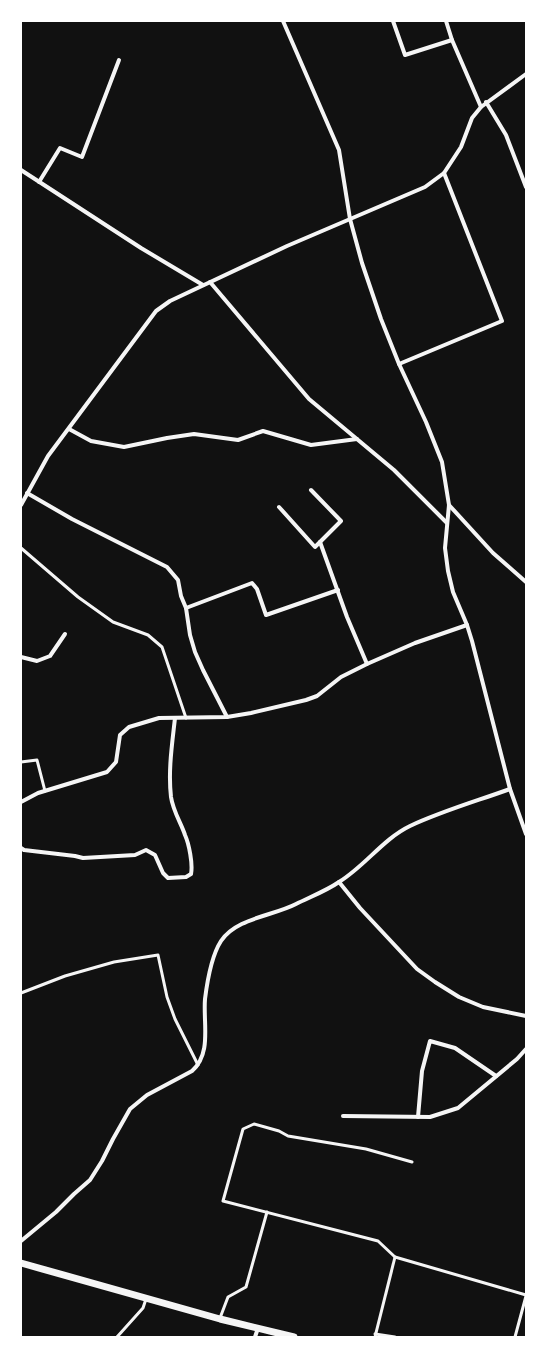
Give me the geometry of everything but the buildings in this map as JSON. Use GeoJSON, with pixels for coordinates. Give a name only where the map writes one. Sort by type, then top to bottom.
{"type":"FeatureCollection","features":[{"type":"Feature","properties":{"kind":"street"},"geometry":{"type":"LineString","coordinates":[[283,21],[339,150],[350,219],[362,263],[399,364],[426,422],[442,462],[449,505],[446,548],[448,571],[467,626],[510,789],[526,834]]}},
{"type":"Feature","properties":{"kind":"street"},"geometry":{"type":"LineString","coordinates":[[392,21],[405,55],[452,40]]}},
{"type":"Feature","properties":{"kind":"street"},"geometry":{"type":"LineString","coordinates":[[446,21],[452,40],[481,107]]}},
{"type":"Feature","properties":{"kind":"street"},"geometry":{"type":"LineString","coordinates":[[39,182],[60,148],[82,158],[119,60]]}},
{"type":"Feature","properties":{"kind":"street"},"geometry":{"type":"LineString","coordinates":[[21,504],[48,456],[156,311],[170,300],[287,246],[425,187],[444,173],[461,147],[472,118],[481,107],[526,74]]}},
{"type":"Feature","properties":{"kind":"street"},"geometry":{"type":"LineString","coordinates":[[486,102],[506,135],[526,187]]}},
{"type":"Feature","properties":{"kind":"street"},"geometry":{"type":"LineString","coordinates":[[21,170],[141,248],[203,285]]}},
{"type":"Feature","properties":{"kind":"street"},"geometry":{"type":"LineString","coordinates":[[399,364],[502,320],[444,173]]}},
{"type":"Feature","properties":{"kind":"street"},"geometry":{"type":"LineString","coordinates":[[210,282],[309,399],[394,470],[447,523]]}},
{"type":"Feature","properties":{"kind":"street"},"geometry":{"type":"LineString","coordinates":[[69,429],[91,441],[124,447],[194,434],[238,440],[263,430],[311,445],[357,439]]}},
{"type":"Feature","properties":{"kind":"street"},"geometry":{"type":"LineString","coordinates":[[279,507],[315,547],[341,522],[311,490]]}},
{"type":"Feature","properties":{"kind":"street"},"geometry":{"type":"LineString","coordinates":[[27,493],[72,519],[167,567],[178,580],[181,596],[186,608],[190,635],[195,652],[227,717]]}},
{"type":"Feature","properties":{"kind":"street"},"geometry":{"type":"LineString","coordinates":[[449,505],[493,553],[526,582]]}},
{"type":"Feature","properties":{"kind":"street"},"geometry":{"type":"LineString","coordinates":[[320,542],[347,617],[367,664]]}},
{"type":"Feature","properties":{"kind":"street"},"geometry":{"type":"LineString","coordinates":[[186,608],[252,583],[257,589],[266,615],[338,590]]}},
{"type":"Feature","properties":{"kind":"street"},"geometry":{"type":"LineString","coordinates":[[21,802],[45,791],[107,772],[116,762],[120,735],[129,727],[159,718],[227,717],[306,700],[316,696],[341,677],[367,664],[415,643],[467,626]]}},
{"type":"Feature","properties":{"kind":"street"},"geometry":{"type":"LineString","coordinates":[[21,657],[37,661],[50,656],[65,634]]}},
{"type":"Feature","properties":{"kind":"street"},"geometry":{"type":"LineString","coordinates":[[21,848],[24,850],[84,858],[135,854],[146,850],[155,855],[163,873],[168,878],[186,877],[191,874],[192,868],[186,836],[178,820],[172,798],[170,765],[175,718]]}},
{"type":"Feature","properties":{"kind":"street"},"geometry":{"type":"LineString","coordinates":[[21,1241],[56,1212],[90,1180],[102,1162],[130,1109],[147,1095],[192,1071],[198,1066],[202,1059],[204,1049],[205,999],[210,968],[221,941],[232,929],[259,917],[290,907],[340,882],[393,836],[409,826],[510,789]]}},
{"type":"Feature","properties":{"kind":"street"},"geometry":{"type":"LineString","coordinates":[[340,882],[360,908],[417,969],[435,982],[459,997],[483,1007],[526,1016]]}},
{"type":"Feature","properties":{"kind":"street"},"geometry":{"type":"LineString","coordinates":[[418,1117],[422,1071],[430,1041],[455,1048],[496,1076]]}},
{"type":"Feature","properties":{"kind":"street"},"geometry":{"type":"LineString","coordinates":[[343,1116],[430,1117],[458,1108],[517,1059],[526,1049]]}},
{"type":"Feature","properties":{"kind":"street"},"geometry":{"type":"LineString","coordinates":[[21,1263],[220,1319],[294,1337]]}},
{"type":"Feature","properties":{"kind":"street"},"geometry":{"type":"LineString","coordinates":[[255,1337],[258,1328]]}},
{"type":"Feature","properties":{"kind":"lane"},"geometry":{"type":"LineString","coordinates":[[21,548],[78,597],[113,622],[148,635],[162,647],[186,718]]}},
{"type":"Feature","properties":{"kind":"lane"},"geometry":{"type":"LineString","coordinates":[[21,762],[37,760],[45,791]]}},
{"type":"Feature","properties":{"kind":"lane"},"geometry":{"type":"LineString","coordinates":[[21,993],[65,976],[114,962],[158,955],[167,997],[175,1019],[198,1066]]}},
{"type":"Feature","properties":{"kind":"lane"},"geometry":{"type":"LineString","coordinates":[[412,1162],[366,1148],[288,1136],[254,1124],[243,1129],[223,1201],[378,1241],[395,1256],[526,1296],[515,1337]]}},
{"type":"Feature","properties":{"kind":"lane"},"geometry":{"type":"LineString","coordinates":[[220,1319],[228,1297],[246,1287],[267,1212]]}},
{"type":"Feature","properties":{"kind":"lane"},"geometry":{"type":"LineString","coordinates":[[395,1256],[375,1336],[395,1337]]}},
{"type":"Feature","properties":{"kind":"lane"},"geometry":{"type":"LineString","coordinates":[[117,1337],[142,1308],[146,1298]]}}]}
